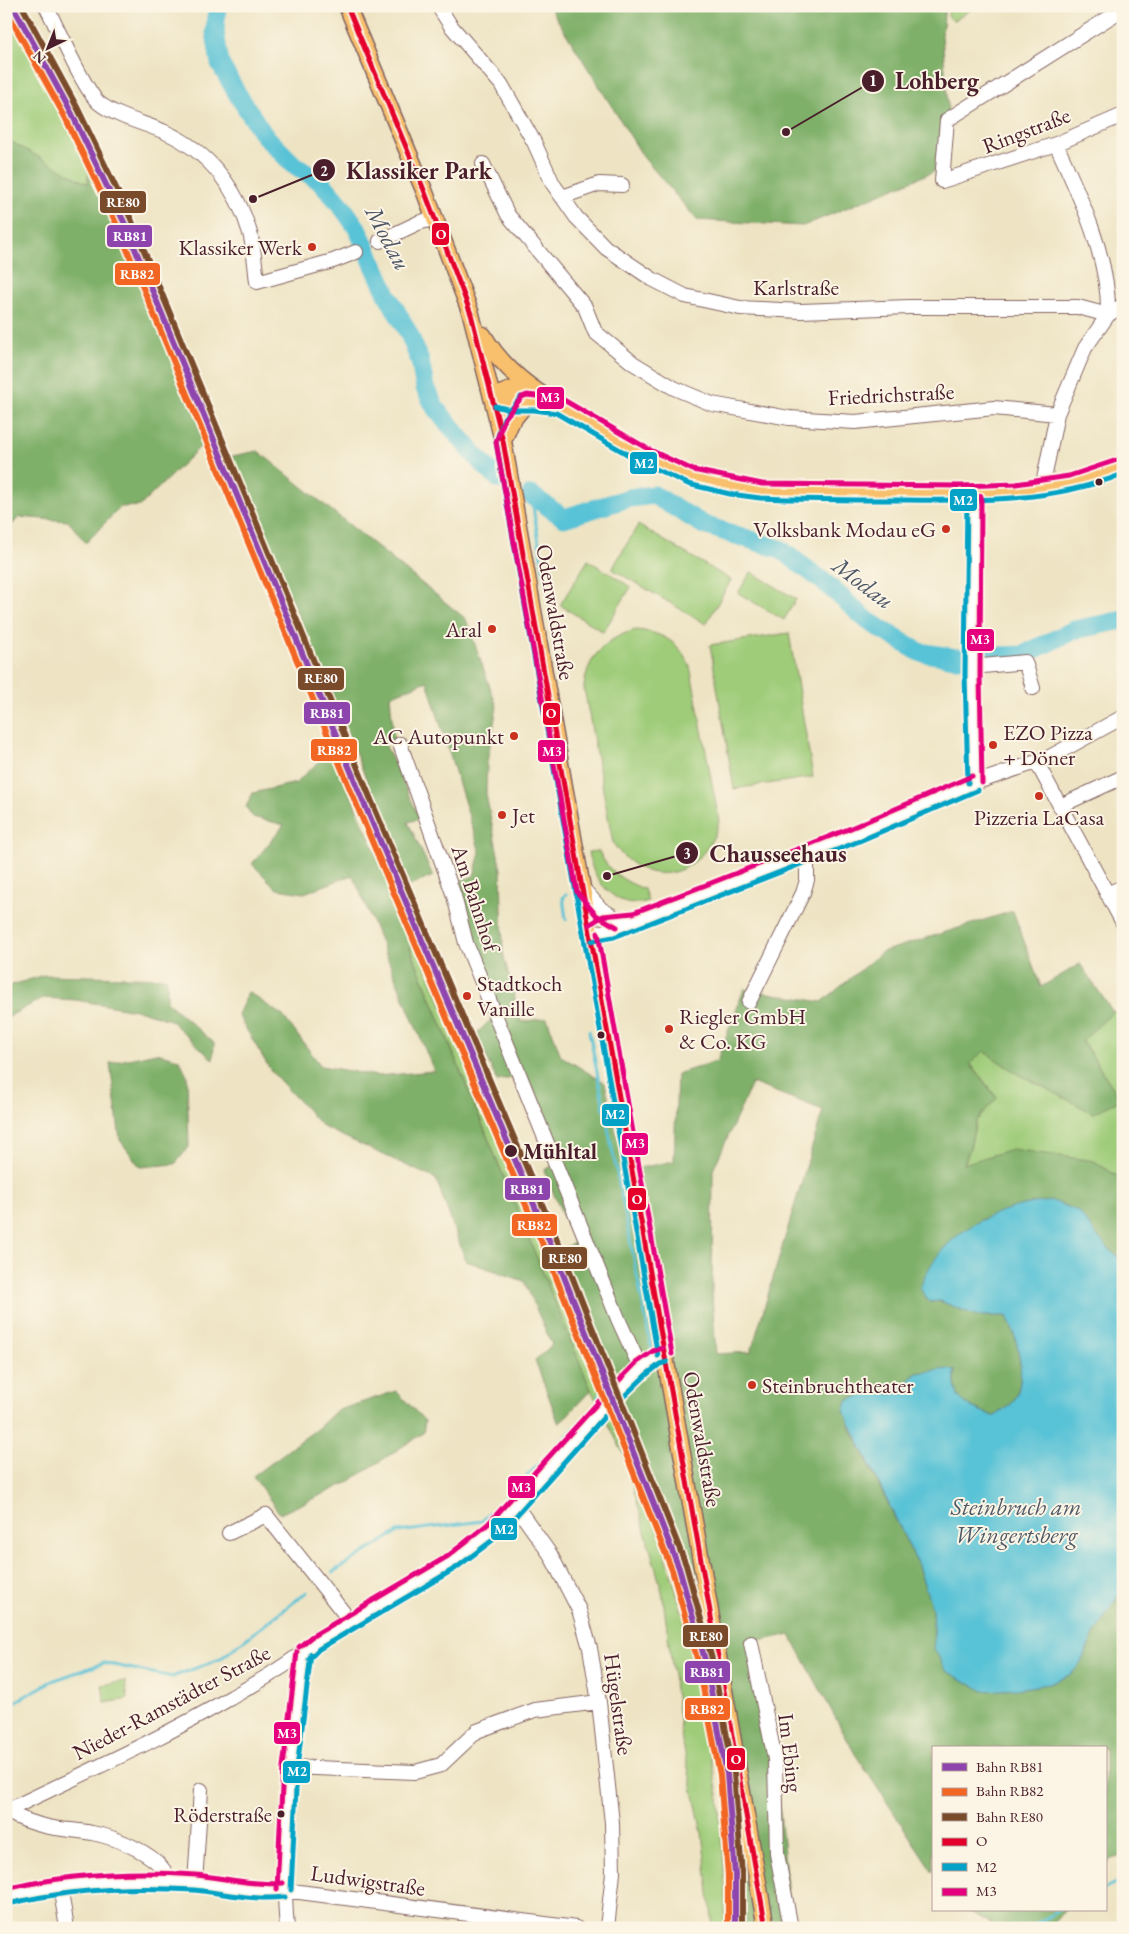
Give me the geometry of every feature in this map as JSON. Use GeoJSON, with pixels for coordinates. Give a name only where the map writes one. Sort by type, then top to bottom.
{"type":"FeatureCollection","features":[{"type":"Feature","properties":{"kind":"main road"},"geometry":{"type":"LineString","coordinates":[[347,6],[435,218],[471,314],[499,359],[530,397],[559,406],[664,466],[691,478],[713,484],[761,491],[974,496],[1086,482],[1123,466]]}},
{"type":"Feature","properties":{"kind":"main road","name":"Odenwaldstraße"},"geometry":{"type":"LineString","coordinates":[[471,314],[503,441],[562,780],[584,890],[766,1928]]}},
{"type":"Feature","properties":{"kind":"main road"},"geometry":{"type":"LineString","coordinates":[[493,397],[511,403],[530,397]]}},
{"type":"Feature","properties":{"kind":"main road"},"geometry":{"type":"LineString","coordinates":[[503,441],[511,422],[530,397]]}},
{"type":"Feature","properties":{"kind":"street"},"geometry":{"type":"LineString","coordinates":[[46,6],[89,89],[100,103],[179,139],[214,166],[230,185],[250,233],[257,282],[334,261],[356,252]]}},
{"type":"Feature","properties":{"kind":"street","name":"Karlstraße"},"geometry":{"type":"LineString","coordinates":[[438,6],[451,26],[501,84],[562,197],[576,217],[606,248],[652,280],[685,296],[740,308],[801,311],[909,307],[1078,307],[1108,315]]}},
{"type":"Feature","properties":{"kind":"street","name":"Ringstraße"},"geometry":{"type":"LineString","coordinates":[[1123,9],[947,120],[942,181],[1003,163],[1056,144],[1123,115]]}},
{"type":"Feature","properties":{"kind":"street"},"geometry":{"type":"LineString","coordinates":[[1056,144],[1075,186],[1098,250],[1108,296],[1108,315]]}},
{"type":"Feature","properties":{"kind":"street","name":"Friedrichstraße"},"geometry":{"type":"LineString","coordinates":[[483,164],[508,215],[585,307],[595,332],[633,364],[674,388],[712,404],[789,418],[855,422],[994,408],[1056,414]]}},
{"type":"Feature","properties":{"kind":"street"},"geometry":{"type":"LineString","coordinates":[[562,197],[599,184],[622,185]]}},
{"type":"Feature","properties":{"kind":"street"},"geometry":{"type":"LineString","coordinates":[[380,241],[418,223],[435,218]]}},
{"type":"Feature","properties":{"kind":"street"},"geometry":{"type":"LineString","coordinates":[[1042,489],[1056,414],[1085,348],[1108,315],[1123,304]]}},
{"type":"Feature","properties":{"kind":"street"},"geometry":{"type":"LineString","coordinates":[[974,496],[972,666],[975,783]]}},
{"type":"Feature","properties":{"kind":"street"},"geometry":{"type":"LineString","coordinates":[[972,666],[1025,662],[1033,688]]}},
{"type":"Feature","properties":{"kind":"street"},"geometry":{"type":"LineString","coordinates":[[591,934],[611,930],[807,853],[975,783],[1037,762],[1123,717]]}},
{"type":"Feature","properties":{"kind":"street","name":"Am Bahnhof"},"geometry":{"type":"LineString","coordinates":[[400,744],[454,896],[466,943],[619,1320],[641,1369]]}},
{"type":"Feature","properties":{"kind":"street"},"geometry":{"type":"LineString","coordinates":[[1037,762],[1123,923]]}},
{"type":"Feature","properties":{"kind":"street"},"geometry":{"type":"LineString","coordinates":[[1060,806],[1123,777]]}},
{"type":"Feature","properties":{"kind":"street"},"geometry":{"type":"LineString","coordinates":[[749,1002],[803,893],[807,880],[807,853]]}},
{"type":"Feature","properties":{"kind":"street"},"geometry":{"type":"LineString","coordinates":[[1107,894],[1123,886]]}},
{"type":"Feature","properties":{"kind":"street"},"geometry":{"type":"LineString","coordinates":[[584,890],[601,910],[620,921]]}},
{"type":"Feature","properties":{"kind":"street"},"geometry":{"type":"LineString","coordinates":[[591,934],[601,925],[635,920]]}},
{"type":"Feature","properties":{"kind":"street","name":"Nieder-Ramstädter Straße"},"geometry":{"type":"LineString","coordinates":[[6,1811],[168,1733],[304,1653],[315,1643],[452,1562],[493,1530],[595,1416],[641,1369],[665,1355]]}},
{"type":"Feature","properties":{"kind":"street","name":"Hügelstraße"},"geometry":{"type":"LineString","coordinates":[[516,1506],[550,1554],[579,1610],[590,1648],[599,1702],[612,1824],[613,1873],[607,1928]]}},
{"type":"Feature","properties":{"kind":"street"},"geometry":{"type":"LineString","coordinates":[[229,1533],[266,1515],[351,1622]]}},
{"type":"Feature","properties":{"kind":"street","name":"Im Ebing"},"geometry":{"type":"LineString","coordinates":[[751,1643],[775,1759],[777,1854],[791,1928]]}},
{"type":"Feature","properties":{"kind":"street"},"geometry":{"type":"LineString","coordinates":[[287,1928],[284,1890],[290,1766],[304,1653]]}},
{"type":"Feature","properties":{"kind":"street"},"geometry":{"type":"LineString","coordinates":[[290,1766],[415,1772],[441,1765],[477,1731],[535,1710],[599,1702]]}},
{"type":"Feature","properties":{"kind":"street"},"geometry":{"type":"LineString","coordinates":[[195,1883],[201,1790]]}},
{"type":"Feature","properties":{"kind":"street"},"geometry":{"type":"LineString","coordinates":[[6,1811],[20,1819],[51,1828],[93,1833],[137,1849],[161,1865],[168,1874],[168,1882]]}},
{"type":"Feature","properties":{"kind":"street","name":"Ludwigstraße"},"geometry":{"type":"LineString","coordinates":[[6,1897],[40,1888],[60,1886],[168,1882],[195,1883],[284,1890],[479,1922],[576,1928]]}},
{"type":"Feature","properties":{"kind":"street"},"geometry":{"type":"LineString","coordinates":[[60,1886],[66,1928]]}},
{"type":"Feature","properties":{"kind":"green space"},"geometry":{"type":"Polygon","coordinates":[[[549,6],[945,6],[942,35],[948,106],[940,169],[803,226],[697,220],[644,158],[549,6]]]}},
{"type":"Feature","properties":{"kind":"green space"},"geometry":{"type":"Polygon","coordinates":[[[948,6],[977,6],[953,21],[948,16],[948,6]]]}},
{"type":"Feature","properties":{"kind":"green space"},"geometry":{"type":"Polygon","coordinates":[[[6,7],[89,160],[88,185],[6,139],[6,7]]]}},
{"type":"Feature","properties":{"kind":"green space"},"geometry":{"type":"Polygon","coordinates":[[[6,139],[88,184],[89,160],[118,221],[207,440],[140,506],[120,507],[86,543],[68,521],[19,517],[6,532],[6,139]]]}},
{"type":"Feature","properties":{"kind":"green space"},"geometry":{"type":"Polygon","coordinates":[[[258,451],[466,619],[497,707],[487,762],[486,794],[501,870],[503,953],[521,1022],[547,1018],[561,1056],[605,1083],[625,1171],[674,1161],[677,1074],[717,1061],[744,989],[822,1002],[882,952],[1013,911],[1041,987],[1080,964],[1113,1012],[1082,1041],[1121,1100],[1093,1113],[1013,1071],[984,1051],[970,1064],[997,1098],[976,1121],[964,1164],[1012,1149],[1094,1161],[1123,1180],[1123,1262],[1104,1244],[984,1218],[953,1239],[929,1302],[940,1301],[977,1316],[1007,1316],[1015,1337],[1020,1364],[1019,1389],[1014,1400],[1007,1408],[993,1416],[963,1401],[956,1390],[955,1371],[917,1373],[892,1394],[880,1392],[864,1394],[849,1424],[917,1563],[932,1608],[934,1648],[1049,1684],[1071,1674],[1080,1664],[1095,1633],[1123,1588],[1123,1856],[1111,1859],[1106,1865],[1106,1746],[932,1746],[932,1870],[855,1754],[790,1634],[751,1643],[775,1759],[791,1928],[741,1928],[732,1779],[701,1614],[612,1381],[559,1250],[574,1243],[544,1170],[562,1162],[526,1075],[497,1081],[476,1034],[500,1011],[478,954],[456,882],[474,876],[480,852],[427,681],[390,696],[394,740],[384,742],[420,819],[408,822],[433,876],[410,886],[317,658],[228,457],[258,451]],[[752,1083],[713,1170],[712,1296],[716,1354],[751,1352],[823,1110],[752,1083]]]}},
{"type":"Feature","properties":{"kind":"green space"},"geometry":{"type":"Polygon","coordinates":[[[638,525],[731,580],[706,624],[612,569],[638,525]]]}},
{"type":"Feature","properties":{"kind":"green space"},"geometry":{"type":"Polygon","coordinates":[[[588,560],[631,587],[603,632],[560,605],[588,560]]]}},
{"type":"Feature","properties":{"kind":"green space"},"geometry":{"type":"Polygon","coordinates":[[[751,572],[796,599],[784,620],[738,593],[751,572]]]}},
{"type":"Feature","properties":{"kind":"green space"},"geometry":{"type":"Polygon","coordinates":[[[636,630],[654,633],[669,640],[681,651],[690,666],[719,821],[712,840],[701,855],[688,866],[673,872],[657,873],[642,869],[626,859],[613,843],[584,688],[589,667],[600,650],[616,638],[636,630]]]}},
{"type":"Feature","properties":{"kind":"green space"},"geometry":{"type":"Polygon","coordinates":[[[789,633],[813,777],[734,789],[710,645],[789,633]]]}},
{"type":"Feature","properties":{"kind":"green space"},"geometry":{"type":"Polygon","coordinates":[[[331,750],[416,944],[410,948],[591,1390],[559,1424],[535,1360],[552,1345],[524,1281],[466,1261],[436,1179],[323,1127],[271,1071],[238,1015],[248,992],[283,1016],[321,1066],[377,1076],[434,1071],[353,875],[304,893],[277,889],[252,864],[284,825],[253,817],[246,807],[253,793],[296,783],[331,750]]]}},
{"type":"Feature","properties":{"kind":"green space"},"geometry":{"type":"Polygon","coordinates":[[[599,851],[607,865],[617,875],[644,889],[648,901],[626,902],[608,891],[600,882],[590,862],[588,852],[599,851]]]}},
{"type":"Feature","properties":{"kind":"green space"},"geometry":{"type":"Polygon","coordinates":[[[416,944],[564,1290],[658,1528],[685,1622],[719,1799],[725,1884],[725,1928],[713,1928],[702,1833],[681,1735],[662,1591],[623,1453],[591,1390],[410,947],[416,944]]]}},
{"type":"Feature","properties":{"kind":"green space"},"geometry":{"type":"Polygon","coordinates":[[[44,975],[167,978],[167,1002],[214,1043],[213,1060],[170,1020],[141,1011],[76,1000],[43,998],[6,1018],[6,987],[44,975]]]}},
{"type":"Feature","properties":{"kind":"green space"},"geometry":{"type":"Polygon","coordinates":[[[1122,1010],[1123,1180],[1094,1161],[964,1165],[976,1121],[997,1098],[970,1063],[984,1051],[1013,1071],[1093,1113],[1120,1099],[1082,1040],[1113,1012],[1122,1010]]]}},
{"type":"Feature","properties":{"kind":"green space"},"geometry":{"type":"Polygon","coordinates":[[[156,1053],[179,1059],[187,1075],[189,1147],[175,1164],[140,1167],[120,1140],[110,1063],[156,1053]]]}},
{"type":"Feature","properties":{"kind":"green space"},"geometry":{"type":"Polygon","coordinates":[[[396,1391],[425,1421],[423,1433],[347,1483],[280,1514],[253,1476],[318,1428],[336,1411],[396,1391]]]}},
{"type":"Feature","properties":{"kind":"green space"},"geometry":{"type":"Polygon","coordinates":[[[125,1681],[128,1699],[105,1703],[102,1685],[125,1681]]]}},
{"type":"Feature","properties":{"kind":"green space"},"geometry":{"type":"Polygon","coordinates":[[[971,1912],[1063,1912],[1049,1928],[999,1928],[971,1912]]]}},
{"type":"Feature","properties":{"kind":"water","name":"Steinbruch am Wingertsberg"},"geometry":{"type":"Polygon","coordinates":[[[1053,1201],[1078,1211],[1104,1244],[1123,1262],[1123,1588],[1095,1633],[1080,1664],[1071,1674],[1049,1684],[1017,1689],[984,1691],[946,1671],[934,1648],[932,1608],[917,1563],[844,1411],[847,1400],[875,1393],[892,1394],[917,1373],[948,1369],[955,1371],[956,1390],[963,1401],[969,1405],[993,1416],[1007,1408],[1014,1400],[1019,1389],[1020,1364],[1015,1337],[1007,1316],[977,1316],[940,1301],[929,1302],[920,1288],[929,1269],[941,1252],[956,1237],[973,1225],[991,1215],[1011,1208],[1053,1201]]]}},
{"type":"Feature","properties":{"kind":"waterway","name":"Modau"},"geometry":{"type":"LineString","coordinates":[[217,6],[215,32],[220,64],[238,95],[264,135],[292,163],[321,182],[357,228],[388,296],[409,334],[420,361],[425,388],[436,409],[480,461],[499,479]]}},
{"type":"Feature","properties":{"kind":"waterway"},"geometry":{"type":"LineString","coordinates":[[531,495],[546,585]]}},
{"type":"Feature","properties":{"kind":"waterway","name":"Modau"},"geometry":{"type":"LineString","coordinates":[[531,495],[564,518],[629,498],[654,495],[704,525],[780,549],[824,582],[868,621],[919,652],[956,658],[1023,655],[1074,630],[1123,620]]}},
{"type":"Feature","properties":{"kind":"waterway"},"geometry":{"type":"LineString","coordinates":[[566,894],[563,898],[566,919]]}},
{"type":"Feature","properties":{"kind":"waterway"},"geometry":{"type":"LineString","coordinates":[[589,1031],[652,1351],[643,1359]]}},
{"type":"Feature","properties":{"kind":"waterway"},"geometry":{"type":"LineString","coordinates":[[597,1407],[600,1394]]}},
{"type":"Feature","properties":{"kind":"waterway"},"geometry":{"type":"LineString","coordinates":[[333,1572],[398,1532],[482,1521],[582,1421]]}},
{"type":"Feature","properties":{"kind":"waterway"},"geometry":{"type":"LineString","coordinates":[[6,1707],[52,1681],[104,1663],[172,1677],[220,1659],[307,1592]]}},
{"type":"Feature","properties":{"kind":"waterway"},"geometry":{"type":"LineString","coordinates":[[1106,1888],[1123,1880]]}},
{"type":"Feature","properties":{"kind":"waterway"},"geometry":{"type":"LineString","coordinates":[[1031,1927],[1056,1912]]}},
{"type":"Feature","properties":{"kind":"rail line","name":"RB81"},"geometry":{"type":"LineString","coordinates":[[13,6],[71,112],[124,222],[367,810],[557,1259],[679,1568],[705,1660],[727,1774],[735,1875],[735,1928]]}},
{"type":"Feature","properties":{"kind":"rail line","name":"RE80"},"geometry":{"type":"LineString","coordinates":[[22,6],[78,109],[131,219],[374,807],[564,1256],[686,1565],[712,1659],[734,1773],[742,1874],[742,1928]]}},
{"type":"Feature","properties":{"kind":"rail line","name":"RB82"},"geometry":{"type":"LineString","coordinates":[[6,10],[64,115],[117,225],[360,813],[550,1262],[672,1570],[698,1662],[720,1775],[728,1875],[728,1928]]}},
{"type":"Feature","properties":{"kind":"transit line","name":"O"},"geometry":{"type":"LineString","coordinates":[[347,6],[424,190],[471,314],[503,441],[766,1928]]}},
{"type":"Feature","properties":{"kind":"transit line","name":"M3"},"geometry":{"type":"LineString","coordinates":[[617,927],[596,915],[577,892],[496,442],[505,418],[522,397],[527,395],[562,399],[648,449],[693,470],[762,484],[961,486],[1016,484],[1069,476],[1120,459]]}},
{"type":"Feature","properties":{"kind":"transit line","name":"M2"},"geometry":{"type":"LineString","coordinates":[[521,397],[504,418],[496,442],[658,1356]]}},
{"type":"Feature","properties":{"kind":"transit line","name":"M2"},"geometry":{"type":"LineString","coordinates":[[495,406],[511,410],[534,410],[556,413],[641,462],[688,484],[730,494],[760,498],[814,500],[988,500],[1043,495],[1070,490],[1123,474]]}},
{"type":"Feature","properties":{"kind":"transit line","name":"M2"},"geometry":{"type":"LineString","coordinates":[[967,496],[965,675],[968,783]]}},
{"type":"Feature","properties":{"kind":"transit line","name":"M3"},"geometry":{"type":"LineString","coordinates":[[981,496],[980,675],[982,783]]}},
{"type":"Feature","properties":{"kind":"transit line","name":"M3"},"geometry":{"type":"LineString","coordinates":[[589,925],[603,916],[633,913],[711,883],[851,828],[972,776]]}},
{"type":"Feature","properties":{"kind":"transit line","name":"M2"},"geometry":{"type":"LineString","coordinates":[[592,941],[614,937],[857,842],[978,790]]}},
{"type":"Feature","properties":{"kind":"transit line","name":"M3"},"geometry":{"type":"LineString","coordinates":[[598,933],[672,1354]]}},
{"type":"Feature","properties":{"kind":"transit line","name":"M3"},"geometry":{"type":"LineString","coordinates":[[299,1647],[311,1637],[448,1556],[488,1524],[636,1363],[653,1351],[663,1348]]}},
{"type":"Feature","properties":{"kind":"transit line","name":"M2"},"geometry":{"type":"LineString","coordinates":[[309,1659],[319,1649],[456,1568],[498,1536],[613,1407],[646,1375],[660,1364],[667,1362]]}},
{"type":"Feature","properties":{"kind":"transit line","name":"M3"},"geometry":{"type":"LineString","coordinates":[[277,1890],[283,1767],[297,1652]]}},
{"type":"Feature","properties":{"kind":"transit line","name":"M2"},"geometry":{"type":"LineString","coordinates":[[291,1890],[297,1768],[311,1654]]}},
{"type":"Feature","properties":{"kind":"transit line","name":"M3"},"geometry":{"type":"LineString","coordinates":[[6,1889],[53,1880],[124,1873],[196,1875],[250,1883],[283,1883]]}},
{"type":"Feature","properties":{"kind":"transit line","name":"M2"},"geometry":{"type":"LineString","coordinates":[[8,1904],[77,1892],[147,1888],[194,1890],[250,1897],[285,1897]]}},
{"type":"Feature","properties":{"kind":"place","name":"Lohberg"},"geometry":{"type":"Point","coordinates":[786,132]}},
{"type":"Feature","properties":{"kind":"place","name":"Klassiker Park"},"geometry":{"type":"Point","coordinates":[253,199]}},
{"type":"Feature","properties":{"kind":"place","name":"Klassiker Werk"},"geometry":{"type":"Point","coordinates":[312,247]}},
{"type":"Feature","properties":{"kind":"place","name":"Volksbank Modau eG"},"geometry":{"type":"Point","coordinates":[946,529]}},
{"type":"Feature","properties":{"kind":"place","name":"Aral"},"geometry":{"type":"Point","coordinates":[492,629]}},
{"type":"Feature","properties":{"kind":"place","name":"AC Autopunkt"},"geometry":{"type":"Point","coordinates":[514,736]}},
{"type":"Feature","properties":{"kind":"place","name":"EZO Pizza + Döner"},"geometry":{"type":"Point","coordinates":[993,745]}},
{"type":"Feature","properties":{"kind":"place","name":"Pizzeria LaCasa"},"geometry":{"type":"Point","coordinates":[1039,796]}},
{"type":"Feature","properties":{"kind":"place","name":"Jet"},"geometry":{"type":"Point","coordinates":[502,815]}},
{"type":"Feature","properties":{"kind":"place","name":"Chausseehaus"},"geometry":{"type":"Point","coordinates":[607,876]}},
{"type":"Feature","properties":{"kind":"place","name":"Stadtkoch Vanille"},"geometry":{"type":"Point","coordinates":[467,996]}},
{"type":"Feature","properties":{"kind":"place","name":"Riegler GmbH & Co. KG"},"geometry":{"type":"Point","coordinates":[669,1029]}},
{"type":"Feature","properties":{"kind":"place","name":"Mühltal"},"geometry":{"type":"Point","coordinates":[511,1151]}},
{"type":"Feature","properties":{"kind":"place","name":"Steinbruchtheater"},"geometry":{"type":"Point","coordinates":[752,1385]}},
{"type":"Feature","properties":{"kind":"place","name":"Röderstraße"},"geometry":{"type":"Point","coordinates":[281,1814]}}]}
